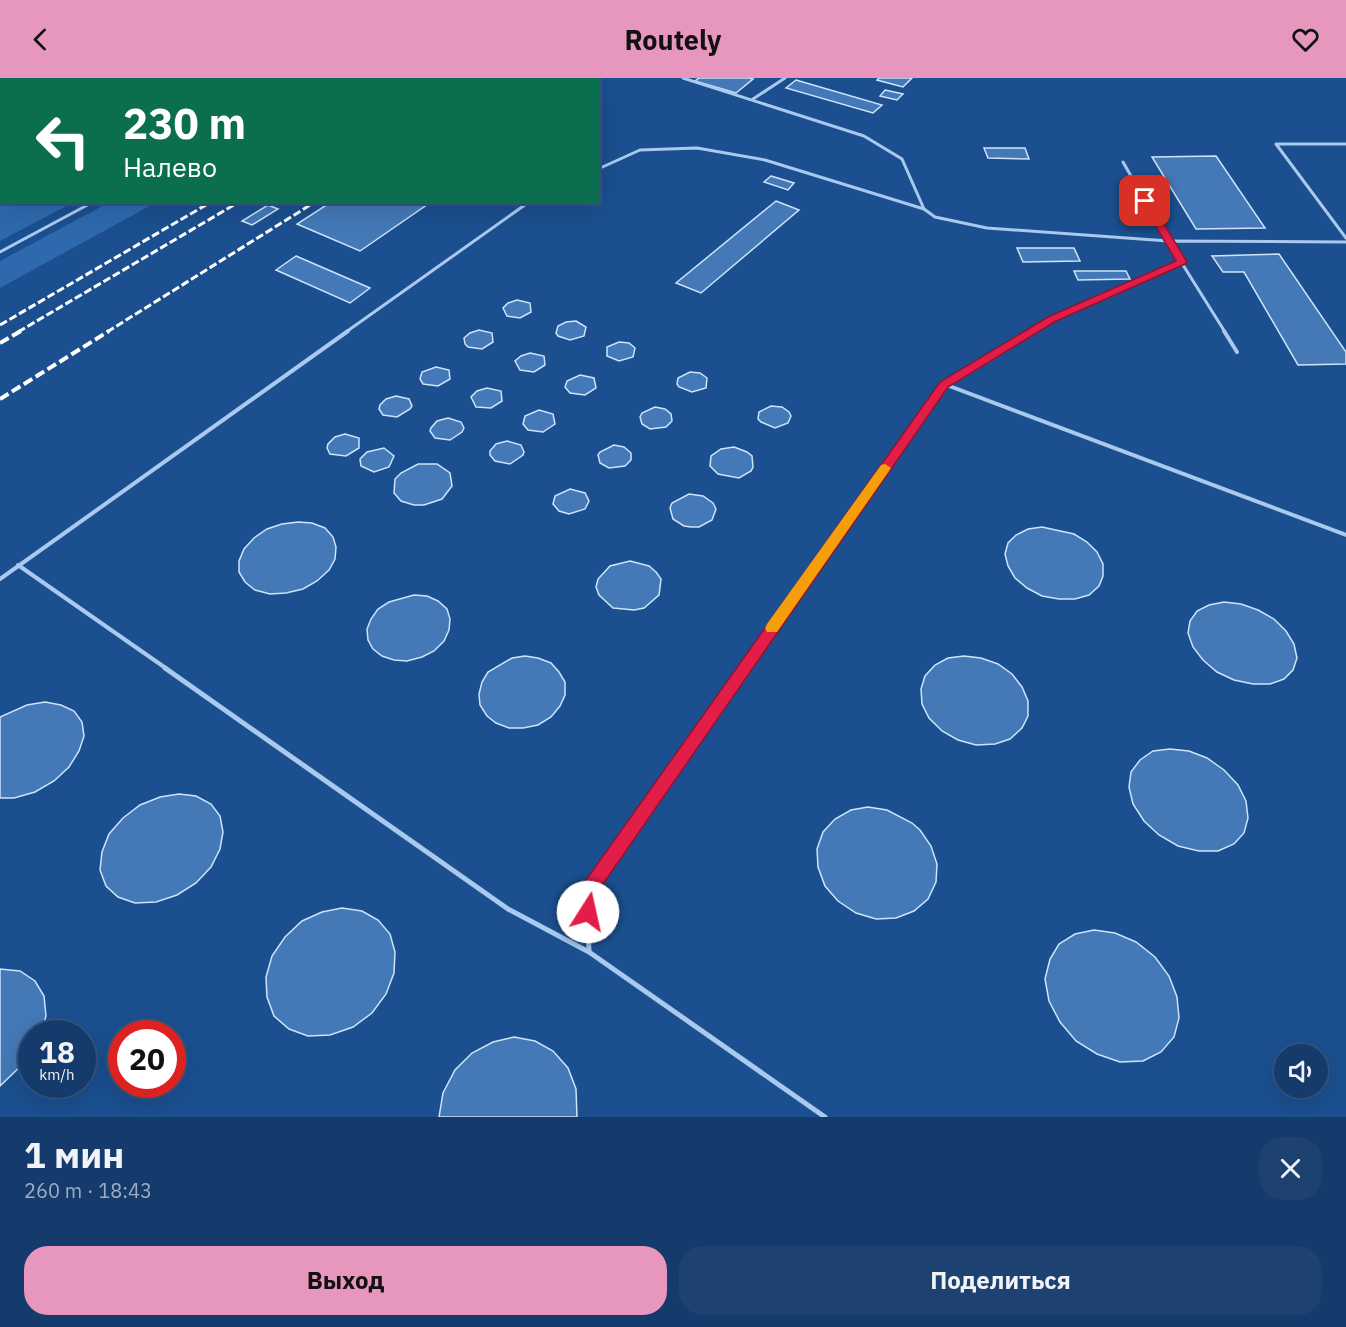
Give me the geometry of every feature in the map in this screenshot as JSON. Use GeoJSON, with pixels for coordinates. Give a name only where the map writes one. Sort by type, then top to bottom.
{"type":"FeatureCollection","features":[{"type":"Feature","properties":{"kind":"lane"},"geometry":{"type":"LineString","coordinates":[[683,78],[864,136],[902,159],[924,209]]}},
{"type":"Feature","properties":{"kind":"lane"},"geometry":{"type":"LineString","coordinates":[[753,99],[785,78]]}},
{"type":"Feature","properties":{"kind":"lane"},"geometry":{"type":"LineString","coordinates":[[1346,144],[1276,144],[1346,240]]}},
{"type":"Feature","properties":{"kind":"lane"},"geometry":{"type":"LineString","coordinates":[[600,168],[640,150],[697,148],[765,160],[924,209],[934,217],[987,228],[1168,241],[1346,240]]}},
{"type":"Feature","properties":{"kind":"lane"},"geometry":{"type":"LineString","coordinates":[[1123,162],[1168,241],[1238,352]]}},
{"type":"Feature","properties":{"kind":"lane"},"geometry":{"type":"LineString","coordinates":[[0,252],[89,204]]}},
{"type":"Feature","properties":{"kind":"lane"},"geometry":{"type":"LineString","coordinates":[[0,579],[526,204]]}},
{"type":"Feature","properties":{"kind":"lane"},"geometry":{"type":"LineString","coordinates":[[589,952],[587,892],[944,384],[1052,319],[1182,262]]}},
{"type":"Feature","properties":{"kind":"lane"},"geometry":{"type":"LineString","coordinates":[[944,384],[1346,536]]}},
{"type":"Feature","properties":{"kind":"lane"},"geometry":{"type":"LineString","coordinates":[[18,565],[508,909],[589,952],[825,1117]]}},
{"type":"Feature","properties":{"kind":"shaded area"},"geometry":{"type":"Polygon","coordinates":[[[0,204],[70,204],[0,241],[0,204]]]}},
{"type":"Feature","properties":{"kind":"shaded area"},"geometry":{"type":"Polygon","coordinates":[[[106,204],[153,204],[0,288],[0,261],[106,204]]]}},
{"type":"Feature","properties":{"kind":"building"},"geometry":{"type":"Polygon","coordinates":[[[699,78],[753,79],[736,93],[695,81],[699,78]]]}},
{"type":"Feature","properties":{"kind":"building"},"geometry":{"type":"Polygon","coordinates":[[[879,78],[912,78],[903,87],[877,80],[879,78]]]}},
{"type":"Feature","properties":{"kind":"building"},"geometry":{"type":"Polygon","coordinates":[[[796,80],[882,105],[873,113],[786,88],[796,80]]]}},
{"type":"Feature","properties":{"kind":"building"},"geometry":{"type":"Polygon","coordinates":[[[885,90],[903,94],[897,100],[880,96],[885,90]]]}},
{"type":"Feature","properties":{"kind":"building"},"geometry":{"type":"Polygon","coordinates":[[[984,148],[1025,148],[1029,159],[988,158],[984,148]]]}},
{"type":"Feature","properties":{"kind":"building"},"geometry":{"type":"Polygon","coordinates":[[[1216,156],[1265,228],[1196,229],[1152,157],[1216,156]]]}},
{"type":"Feature","properties":{"kind":"building"},"geometry":{"type":"Polygon","coordinates":[[[771,176],[794,183],[788,190],[764,182],[771,176]]]}},
{"type":"Feature","properties":{"kind":"building"},"geometry":{"type":"Polygon","coordinates":[[[776,201],[799,210],[701,293],[676,283],[776,201]]]}},
{"type":"Feature","properties":{"kind":"building"},"geometry":{"type":"Polygon","coordinates":[[[328,204],[428,204],[360,251],[297,224],[328,204]]]}},
{"type":"Feature","properties":{"kind":"building"},"geometry":{"type":"Polygon","coordinates":[[[268,205],[278,209],[252,225],[242,221],[268,205]]]}},
{"type":"Feature","properties":{"kind":"building"},"geometry":{"type":"Polygon","coordinates":[[[1017,248],[1074,248],[1080,261],[1023,262],[1017,248]]]}},
{"type":"Feature","properties":{"kind":"building"},"geometry":{"type":"Polygon","coordinates":[[[1279,254],[1346,352],[1346,364],[1298,365],[1244,272],[1223,272],[1212,256],[1279,254]]]}},
{"type":"Feature","properties":{"kind":"building"},"geometry":{"type":"Polygon","coordinates":[[[296,256],[370,288],[350,303],[276,270],[296,256]]]}},
{"type":"Feature","properties":{"kind":"building"},"geometry":{"type":"Polygon","coordinates":[[[1074,271],[1126,271],[1130,279],[1078,280],[1074,271]]]}},
{"type":"Feature","properties":{"kind":"building"},"geometry":{"type":"Polygon","coordinates":[[[517,300],[530,303],[531,312],[520,318],[507,316],[503,308],[508,303],[517,300]]]}},
{"type":"Feature","properties":{"kind":"building"},"geometry":{"type":"Polygon","coordinates":[[[576,321],[586,327],[584,336],[570,340],[558,336],[556,333],[558,326],[576,321]]]}},
{"type":"Feature","properties":{"kind":"building"},"geometry":{"type":"Polygon","coordinates":[[[479,330],[492,333],[493,342],[482,349],[468,347],[464,338],[479,330]]]}},
{"type":"Feature","properties":{"kind":"building"},"geometry":{"type":"Polygon","coordinates":[[[619,342],[629,343],[635,348],[633,357],[619,361],[607,356],[607,347],[619,342]]]}},
{"type":"Feature","properties":{"kind":"building"},"geometry":{"type":"Polygon","coordinates":[[[530,353],[544,356],[545,365],[534,372],[520,370],[515,361],[530,353]]]}},
{"type":"Feature","properties":{"kind":"building"},"geometry":{"type":"Polygon","coordinates":[[[436,367],[449,370],[450,379],[438,386],[423,384],[420,379],[422,372],[436,367]]]}},
{"type":"Feature","properties":{"kind":"building"},"geometry":{"type":"Polygon","coordinates":[[[690,372],[700,373],[707,378],[706,388],[692,392],[679,387],[678,378],[690,372]]]}},
{"type":"Feature","properties":{"kind":"building"},"geometry":{"type":"Polygon","coordinates":[[[580,375],[594,378],[596,388],[585,395],[570,393],[565,387],[567,381],[580,375]]]}},
{"type":"Feature","properties":{"kind":"building"},"geometry":{"type":"Polygon","coordinates":[[[487,388],[501,391],[502,401],[491,408],[476,407],[471,397],[477,391],[487,388]]]}},
{"type":"Feature","properties":{"kind":"building"},"geometry":{"type":"Polygon","coordinates":[[[396,396],[409,399],[412,406],[410,409],[397,417],[383,415],[379,409],[380,405],[386,399],[396,396]]]}},
{"type":"Feature","properties":{"kind":"building"},"geometry":{"type":"Polygon","coordinates":[[[771,406],[782,407],[789,412],[791,416],[788,423],[775,428],[758,419],[759,412],[771,406]]]}},
{"type":"Feature","properties":{"kind":"building"},"geometry":{"type":"Polygon","coordinates":[[[655,407],[665,409],[671,414],[672,421],[666,427],[650,429],[642,424],[640,417],[642,413],[655,407]]]}},
{"type":"Feature","properties":{"kind":"building"},"geometry":{"type":"Polygon","coordinates":[[[539,410],[553,414],[555,424],[543,432],[528,430],[523,424],[525,416],[539,410]]]}},
{"type":"Feature","properties":{"kind":"building"},"geometry":{"type":"Polygon","coordinates":[[[448,418],[461,422],[464,428],[462,432],[450,440],[435,438],[430,431],[431,428],[437,421],[448,418]]]}},
{"type":"Feature","properties":{"kind":"building"},"geometry":{"type":"Polygon","coordinates":[[[345,434],[359,438],[359,448],[346,456],[330,454],[328,444],[335,437],[345,434]]]}},
{"type":"Feature","properties":{"kind":"building"},"geometry":{"type":"Polygon","coordinates":[[[507,441],[521,445],[523,455],[510,464],[495,461],[490,451],[496,444],[507,441]]]}},
{"type":"Feature","properties":{"kind":"building"},"geometry":{"type":"Polygon","coordinates":[[[614,445],[624,447],[631,453],[631,460],[625,466],[609,468],[600,463],[598,455],[600,452],[614,445]]]}},
{"type":"Feature","properties":{"kind":"building"},"geometry":{"type":"Polygon","coordinates":[[[734,447],[752,456],[751,471],[739,478],[718,474],[710,466],[711,456],[721,449],[734,447]]]}},
{"type":"Feature","properties":{"kind":"building"},"geometry":{"type":"Polygon","coordinates":[[[384,448],[394,456],[389,467],[374,472],[361,466],[360,459],[367,452],[384,448]]]}},
{"type":"Feature","properties":{"kind":"building"},"geometry":{"type":"Polygon","coordinates":[[[418,464],[437,464],[450,473],[452,486],[442,499],[424,505],[414,505],[401,501],[394,493],[395,479],[418,464]]]}},
{"type":"Feature","properties":{"kind":"building"},"geometry":{"type":"Polygon","coordinates":[[[570,489],[585,493],[589,501],[585,509],[569,514],[559,511],[553,504],[555,496],[570,489]]]}},
{"type":"Feature","properties":{"kind":"building"},"geometry":{"type":"Polygon","coordinates":[[[689,494],[703,496],[713,503],[716,509],[712,520],[699,527],[691,527],[684,526],[673,519],[670,508],[672,503],[689,494]]]}},
{"type":"Feature","properties":{"kind":"building"},"geometry":{"type":"Polygon","coordinates":[[[298,522],[312,523],[325,528],[333,537],[336,547],[335,559],[329,570],[317,581],[303,589],[270,594],[255,590],[245,582],[239,572],[239,561],[244,549],[267,529],[298,522]]]}},
{"type":"Feature","properties":{"kind":"building"},"geometry":{"type":"Polygon","coordinates":[[[1042,527],[1074,534],[1097,552],[1103,564],[1103,576],[1099,586],[1089,595],[1075,599],[1042,596],[1015,578],[1008,566],[1005,554],[1008,543],[1016,535],[1028,529],[1042,527]]]}},
{"type":"Feature","properties":{"kind":"building"},"geometry":{"type":"Polygon","coordinates":[[[630,561],[649,566],[656,572],[661,579],[659,595],[644,608],[634,610],[613,608],[599,595],[596,587],[598,579],[610,566],[630,561]]]}},
{"type":"Feature","properties":{"kind":"building"},"geometry":{"type":"Polygon","coordinates":[[[414,595],[427,596],[438,601],[447,609],[450,619],[449,630],[444,641],[434,651],[407,661],[382,656],[373,649],[368,640],[367,629],[371,619],[378,609],[389,602],[414,595]]]}},
{"type":"Feature","properties":{"kind":"building"},"geometry":{"type":"Polygon","coordinates":[[[1224,602],[1241,604],[1258,610],[1274,619],[1286,631],[1294,644],[1297,658],[1293,670],[1284,679],[1270,684],[1253,684],[1234,680],[1217,672],[1203,660],[1193,647],[1188,633],[1190,621],[1197,611],[1209,605],[1224,602]]]}},
{"type":"Feature","properties":{"kind":"building"},"geometry":{"type":"Polygon","coordinates":[[[525,656],[551,663],[565,682],[565,695],[551,717],[538,725],[509,728],[496,723],[487,716],[480,705],[479,694],[488,672],[512,658],[525,656]]]}},
{"type":"Feature","properties":{"kind":"building"},"geometry":{"type":"Polygon","coordinates":[[[964,656],[981,658],[998,664],[1012,674],[1022,687],[1028,701],[1028,716],[1022,728],[1010,739],[995,744],[976,745],[958,740],[942,731],[929,718],[922,704],[921,689],[925,676],[935,665],[948,658],[964,656]]]}},
{"type":"Feature","properties":{"kind":"building"},"geometry":{"type":"Polygon","coordinates":[[[45,702],[61,705],[74,711],[82,722],[84,736],[79,751],[69,767],[54,781],[35,792],[14,798],[0,798],[0,717],[27,705],[45,702]]]}},
{"type":"Feature","properties":{"kind":"building"},"geometry":{"type":"Polygon","coordinates":[[[1170,749],[1189,751],[1207,758],[1224,770],[1238,785],[1246,801],[1248,818],[1244,833],[1234,844],[1218,851],[1199,851],[1178,846],[1159,835],[1144,821],[1133,804],[1129,787],[1131,772],[1140,760],[1153,751],[1170,749]]]}},
{"type":"Feature","properties":{"kind":"building"},"geometry":{"type":"Polygon","coordinates":[[[179,794],[196,796],[211,804],[220,816],[223,832],[220,849],[211,867],[196,883],[177,895],[156,902],[135,903],[118,897],[106,886],[100,870],[102,852],[109,834],[123,818],[140,805],[160,797],[179,794]]]}},
{"type":"Feature","properties":{"kind":"building"},"geometry":{"type":"Polygon","coordinates":[[[868,807],[887,810],[912,823],[931,846],[937,864],[936,882],[928,899],[914,911],[896,918],[876,919],[856,913],[838,901],[825,886],[818,867],[817,849],[823,832],[835,819],[851,810],[868,807]]]}},
{"type":"Feature","properties":{"kind":"building"},"geometry":{"type":"Polygon","coordinates":[[[342,908],[362,911],[378,920],[390,934],[395,952],[394,973],[386,994],[372,1013],[353,1027],[330,1035],[308,1036],[289,1029],[274,1016],[267,997],[266,977],[272,956],[285,937],[302,921],[322,912],[342,908]]]}},
{"type":"Feature","properties":{"kind":"building"},"geometry":{"type":"Polygon","coordinates":[[[1094,930],[1115,933],[1136,942],[1155,957],[1169,976],[1177,997],[1179,1018],[1174,1037],[1161,1052],[1143,1061],[1120,1062],[1097,1054],[1076,1041],[1060,1022],[1049,1001],[1045,979],[1050,959],[1059,944],[1075,934],[1094,930]]]}},
{"type":"Feature","properties":{"kind":"building"},"geometry":{"type":"Polygon","coordinates":[[[0,969],[20,971],[35,981],[44,996],[46,1016],[45,1020],[18,1020],[18,1069],[0,1086],[0,969]]]}},
{"type":"Feature","properties":{"kind":"building"},"geometry":{"type":"Polygon","coordinates":[[[514,1037],[535,1041],[553,1051],[568,1068],[576,1089],[577,1117],[439,1117],[443,1093],[455,1070],[472,1053],[493,1042],[514,1037]]]}},
{"type":"Feature","properties":{"kind":"railway"},"geometry":{"type":"LineString","coordinates":[[0,325],[208,204]]}},
{"type":"Feature","properties":{"kind":"railway"},"geometry":{"type":"LineString","coordinates":[[18,332],[236,204]]}},
{"type":"Feature","properties":{"kind":"railway"},"geometry":{"type":"LineString","coordinates":[[107,332],[312,204]]}},
{"type":"Feature","properties":{"kind":"railway"},"geometry":{"type":"LineString","coordinates":[[0,343],[21,331]]}},
{"type":"Feature","properties":{"kind":"railway"},"geometry":{"type":"LineString","coordinates":[[0,399],[109,331]]}},
{"type":"Feature","properties":{"kind":"slow traffic"},"geometry":{"type":"LineString","coordinates":[[772,628],[885,468]]}},
{"type":"Feature","properties":{"kind":"route"},"geometry":{"type":"LineString","coordinates":[[588,912],[587,892],[944,384],[1052,319],[1182,262],[1145,201]]}}]}
